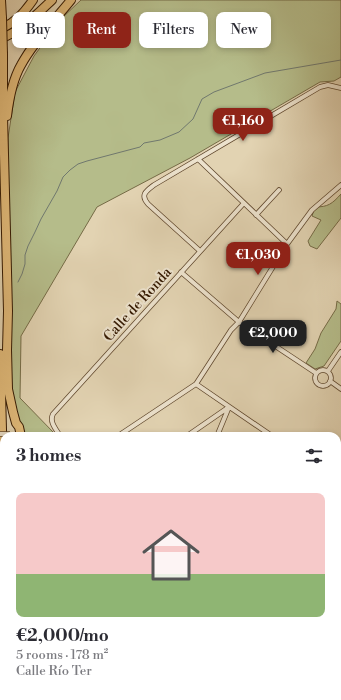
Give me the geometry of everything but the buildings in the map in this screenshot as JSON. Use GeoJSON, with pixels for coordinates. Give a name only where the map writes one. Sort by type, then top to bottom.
{"type":"FeatureCollection","features":[{"type":"Feature","properties":{"kind":"highway"},"geometry":{"type":"LineString","coordinates":[[2,0],[8,390],[16,423],[20,432]]}},
{"type":"Feature","properties":{"kind":"highway"},"geometry":{"type":"LineString","coordinates":[[0,29],[8,26],[20,17],[33,0]]}},
{"type":"Feature","properties":{"kind":"highway"},"geometry":{"type":"LineString","coordinates":[[39,12],[49,0]]}},
{"type":"Feature","properties":{"kind":"highway"},"geometry":{"type":"LineString","coordinates":[[40,12],[52,0]]}},
{"type":"Feature","properties":{"kind":"highway"},"geometry":{"type":"LineString","coordinates":[[4,140],[8,108],[13,85],[20,66],[40,36],[71,0]]}},
{"type":"Feature","properties":{"kind":"highway"},"geometry":{"type":"LineString","coordinates":[[0,39],[12,33]]}},
{"type":"Feature","properties":{"kind":"highway"},"geometry":{"type":"LineString","coordinates":[[1,398],[4,383],[7,301]]}},
{"type":"Feature","properties":{"kind":"highway"},"geometry":{"type":"LineString","coordinates":[[0,354],[2,432]]}},
{"type":"Feature","properties":{"kind":"highway"},"geometry":{"type":"LineString","coordinates":[[14,432],[16,423]]}},
{"type":"Feature","properties":{"kind":"street"},"geometry":{"type":"LineString","coordinates":[[200,251],[148,204],[144,198],[144,195],[154,185],[320,87],[328,85],[341,88]]}},
{"type":"Feature","properties":{"kind":"street"},"geometry":{"type":"LineString","coordinates":[[198,159],[287,244]]}},
{"type":"Feature","properties":{"kind":"street"},"geometry":{"type":"LineString","coordinates":[[124,432],[196,384],[231,330],[239,322],[287,244],[312,210],[341,185]]}},
{"type":"Feature","properties":{"kind":"street"},"geometry":{"type":"LineString","coordinates":[[256,215],[279,190]]}},
{"type":"Feature","properties":{"kind":"street","name":"Calle de Ronda"},"geometry":{"type":"LineString","coordinates":[[58,432],[51,421],[51,418],[57,410],[244,203]]}},
{"type":"Feature","properties":{"kind":"street"},"geometry":{"type":"LineString","coordinates":[[181,272],[239,322],[316,373]]}},
{"type":"Feature","properties":{"kind":"street"},"geometry":{"type":"LineString","coordinates":[[328,371],[341,352]]}},
{"type":"Feature","properties":{"kind":"street"},"geometry":{"type":"LineString","coordinates":[[323,369],[328,371],[332,377],[330,382],[324,386],[319,384],[316,381],[316,373],[323,369]]}},
{"type":"Feature","properties":{"kind":"street"},"geometry":{"type":"LineString","coordinates":[[330,382],[341,389]]}},
{"type":"Feature","properties":{"kind":"street"},"geometry":{"type":"LineString","coordinates":[[196,384],[266,432]]}},
{"type":"Feature","properties":{"kind":"street"},"geometry":{"type":"LineString","coordinates":[[193,432],[229,407]]}},
{"type":"Feature","properties":{"kind":"street"},"geometry":{"type":"LineString","coordinates":[[219,432],[229,407]]}},
{"type":"Feature","properties":{"kind":"green space"},"geometry":{"type":"Polygon","coordinates":[[[81,0],[341,0],[341,77],[334,81],[320,82],[190,158],[97,207],[21,336],[20,398],[53,432],[21,432],[11,400],[8,138],[15,92],[40,48],[65,48],[65,15],[81,0]]]}},
{"type":"Feature","properties":{"kind":"green space"},"geometry":{"type":"Polygon","coordinates":[[[341,194],[341,218],[317,249],[310,246],[308,241],[321,220],[312,216],[315,207],[330,204],[341,194]]]}},
{"type":"Feature","properties":{"kind":"green space"},"geometry":{"type":"Polygon","coordinates":[[[337,301],[341,304],[341,341],[324,366],[315,369],[306,363],[315,349],[321,333],[336,309],[337,301]]]}},
{"type":"Feature","properties":{"kind":"waterway"},"geometry":{"type":"LineString","coordinates":[[18,282],[25,264],[25,255],[28,246],[41,219],[63,177],[78,164],[140,147],[144,143],[160,140],[179,132],[193,119],[202,99],[214,92],[265,73],[341,60]]}}]}
